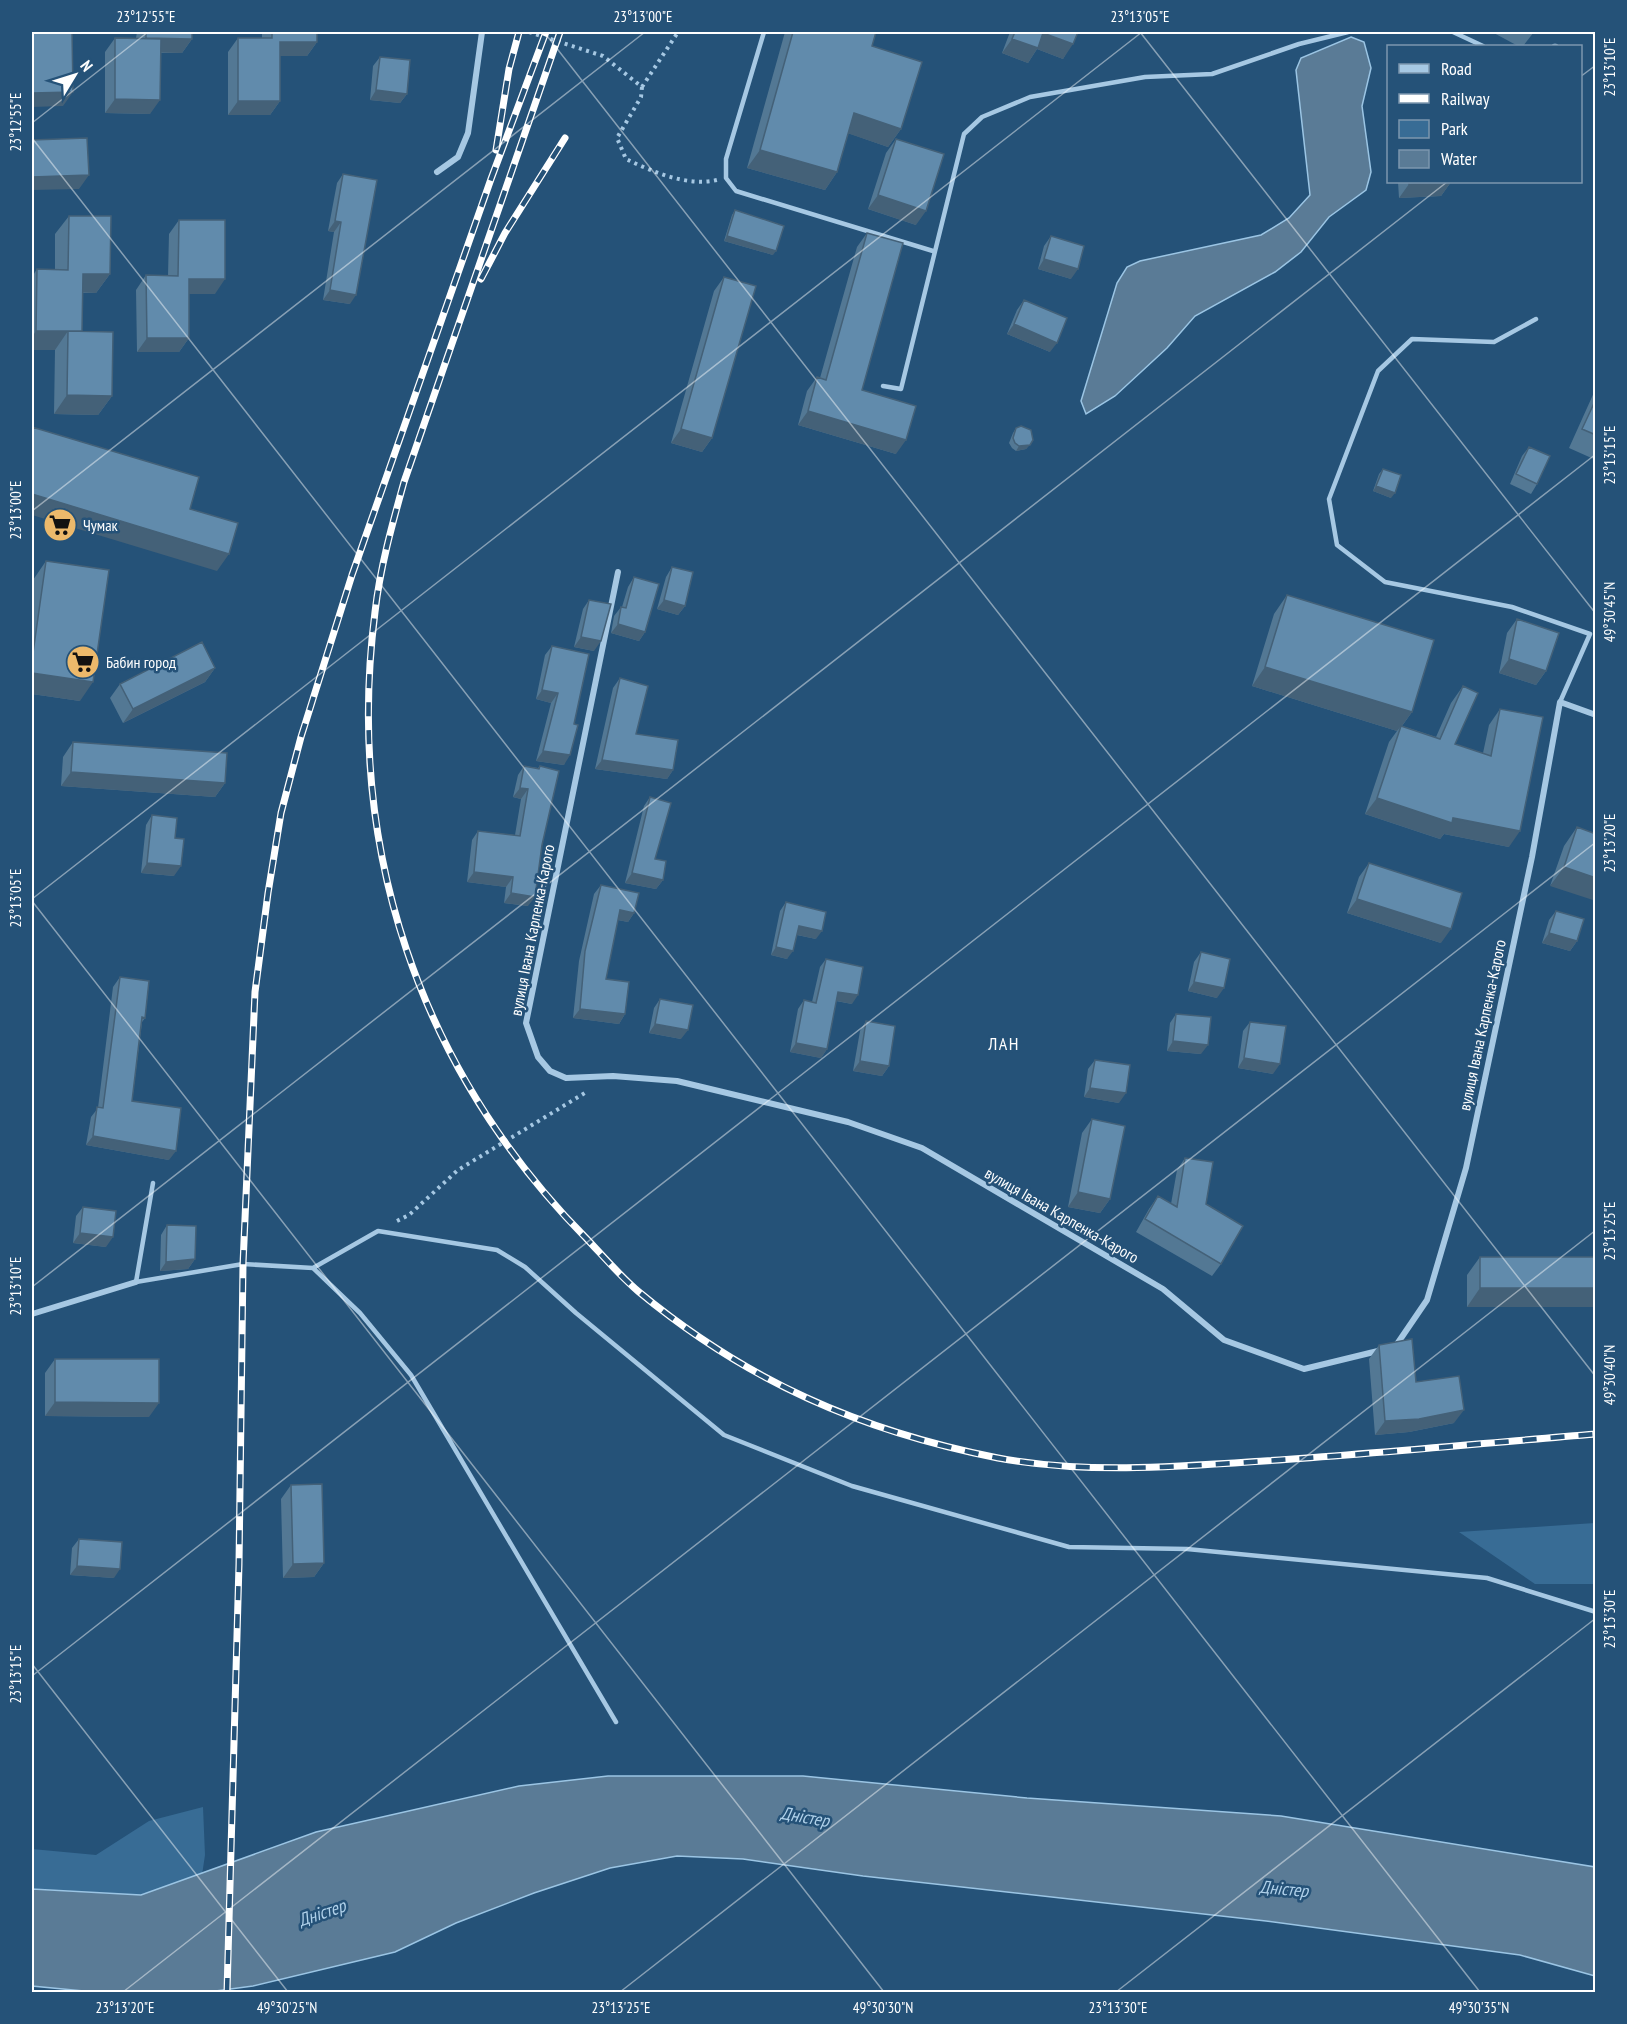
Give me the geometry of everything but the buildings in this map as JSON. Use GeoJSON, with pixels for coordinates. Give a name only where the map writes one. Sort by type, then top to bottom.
{"type":"FeatureCollection","features":[{"type":"Feature","properties":{"kind":"street"},"geometry":{"type":"LineString","coordinates":[[437,172],[458,157],[468,133],[482,32]]}},
{"type":"Feature","properties":{"kind":"street","name":"вулиця Івана Карпенка-Карого"},"geometry":{"type":"LineString","coordinates":[[618,572],[526,1023],[538,1058],[550,1071],[566,1078],[612,1076],[677,1081],[848,1122],[922,1148],[1163,1289],[1224,1340],[1304,1369],[1395,1347],[1427,1300],[1466,1168],[1532,857],[1560,702]]}},
{"type":"Feature","properties":{"kind":"street"},"geometry":{"type":"LineString","coordinates":[[1560,702],[1596,714]]}},
{"type":"Feature","properties":{"kind":"street"},"geometry":{"type":"LineString","coordinates":[[32,1314],[136,1282]]}},
{"type":"Feature","properties":{"kind":"lane"},"geometry":{"type":"LineString","coordinates":[[764,32],[726,159],[726,178],[736,191],[933,251]]}},
{"type":"Feature","properties":{"kind":"lane"},"geometry":{"type":"LineString","coordinates":[[883,386],[902,389],[933,251],[964,134],[982,117],[1030,97],[1145,77],[1212,74],[1299,44],[1348,32]]}},
{"type":"Feature","properties":{"kind":"lane"},"geometry":{"type":"LineString","coordinates":[[1453,32],[1481,45]]}},
{"type":"Feature","properties":{"kind":"lane"},"geometry":{"type":"LineString","coordinates":[[1536,319],[1494,342],[1412,339],[1378,371],[1329,500],[1337,544],[1385,582],[1512,607],[1590,634],[1560,702]]}},
{"type":"Feature","properties":{"kind":"lane"},"geometry":{"type":"LineString","coordinates":[[153,1183],[136,1282],[243,1264],[313,1268],[378,1231],[497,1250],[525,1267],[576,1313],[724,1435],[852,1486],[1070,1547],[1186,1549],[1487,1578],[1596,1612]]}},
{"type":"Feature","properties":{"kind":"lane"},"geometry":{"type":"LineString","coordinates":[[313,1268],[360,1313],[411,1375],[615,1722]]}},
{"type":"Feature","properties":{"kind":"path"},"geometry":{"type":"LineString","coordinates":[[529,32],[603,56],[642,87]]}},
{"type":"Feature","properties":{"kind":"path"},"geometry":{"type":"LineString","coordinates":[[678,32],[642,87],[641,97],[617,138],[626,159],[645,168],[700,184],[726,178]]}},
{"type":"Feature","properties":{"kind":"path"},"geometry":{"type":"LineString","coordinates":[[378,1231],[409,1215],[458,1170],[612,1076]]}},
{"type":"Feature","properties":{"kind":"green space"},"geometry":{"type":"Polygon","coordinates":[[[1595,1523],[1595,1584],[1535,1584],[1459,1532],[1595,1523]]]}},
{"type":"Feature","properties":{"kind":"green space"},"geometry":{"type":"Polygon","coordinates":[[[203,1807],[205,1855],[202,1875],[141,1895],[32,1889],[32,1849],[96,1855],[149,1821],[203,1807]]]}},
{"type":"Feature","properties":{"kind":"water"},"geometry":{"type":"Polygon","coordinates":[[[1351,37],[1364,42],[1371,68],[1362,106],[1371,172],[1366,190],[1329,217],[1301,252],[1275,272],[1195,316],[1167,348],[1115,396],[1086,414],[1081,401],[1117,283],[1127,267],[1140,261],[1261,235],[1289,218],[1310,195],[1296,70],[1301,58],[1351,37]]]}},
{"type":"Feature","properties":{"kind":"water","name":"Дністер"},"geometry":{"type":"Polygon","coordinates":[[[608,1776],[803,1776],[1027,1798],[1281,1816],[1595,1867],[1595,1976],[1520,1955],[1266,1921],[863,1876],[743,1859],[677,1856],[610,1868],[534,1893],[456,1923],[395,1952],[253,1986],[208,1992],[94,1992],[32,1986],[32,1889],[141,1895],[316,1832],[519,1786],[608,1776]]]}},
{"type":"Feature","properties":{"kind":"railway"},"geometry":{"type":"LineString","coordinates":[[496,150],[509,69],[519,32]]}},
{"type":"Feature","properties":{"kind":"railway"},"geometry":{"type":"LineString","coordinates":[[227,1992],[239,1564],[243,1264],[255,992],[281,813],[301,737],[352,575],[491,179],[546,32]]}},
{"type":"Feature","properties":{"kind":"railway"},"geometry":{"type":"LineString","coordinates":[[560,32],[404,482],[377,596],[369,700],[372,786],[385,869],[407,950],[438,1028],[478,1102],[528,1172],[632,1286],[680,1324],[721,1352],[764,1377],[853,1417],[948,1447],[1031,1463],[1131,1468],[1305,1458],[1596,1434]]}},
{"type":"Feature","properties":{"kind":"railway"},"geometry":{"type":"LineString","coordinates":[[481,279],[505,233],[565,138]]}},
{"type":"Feature","properties":{"kind":"place","name":"Чумак"},"geometry":{"type":"Point","coordinates":[60,525]}},
{"type":"Feature","properties":{"kind":"place","name":"Бабин город"},"geometry":{"type":"Point","coordinates":[83,662]}},
{"type":"Feature","properties":{"kind":"district","name":"ЛАН"},"geometry":{"type":"Point","coordinates":[1004,1044]}}]}
